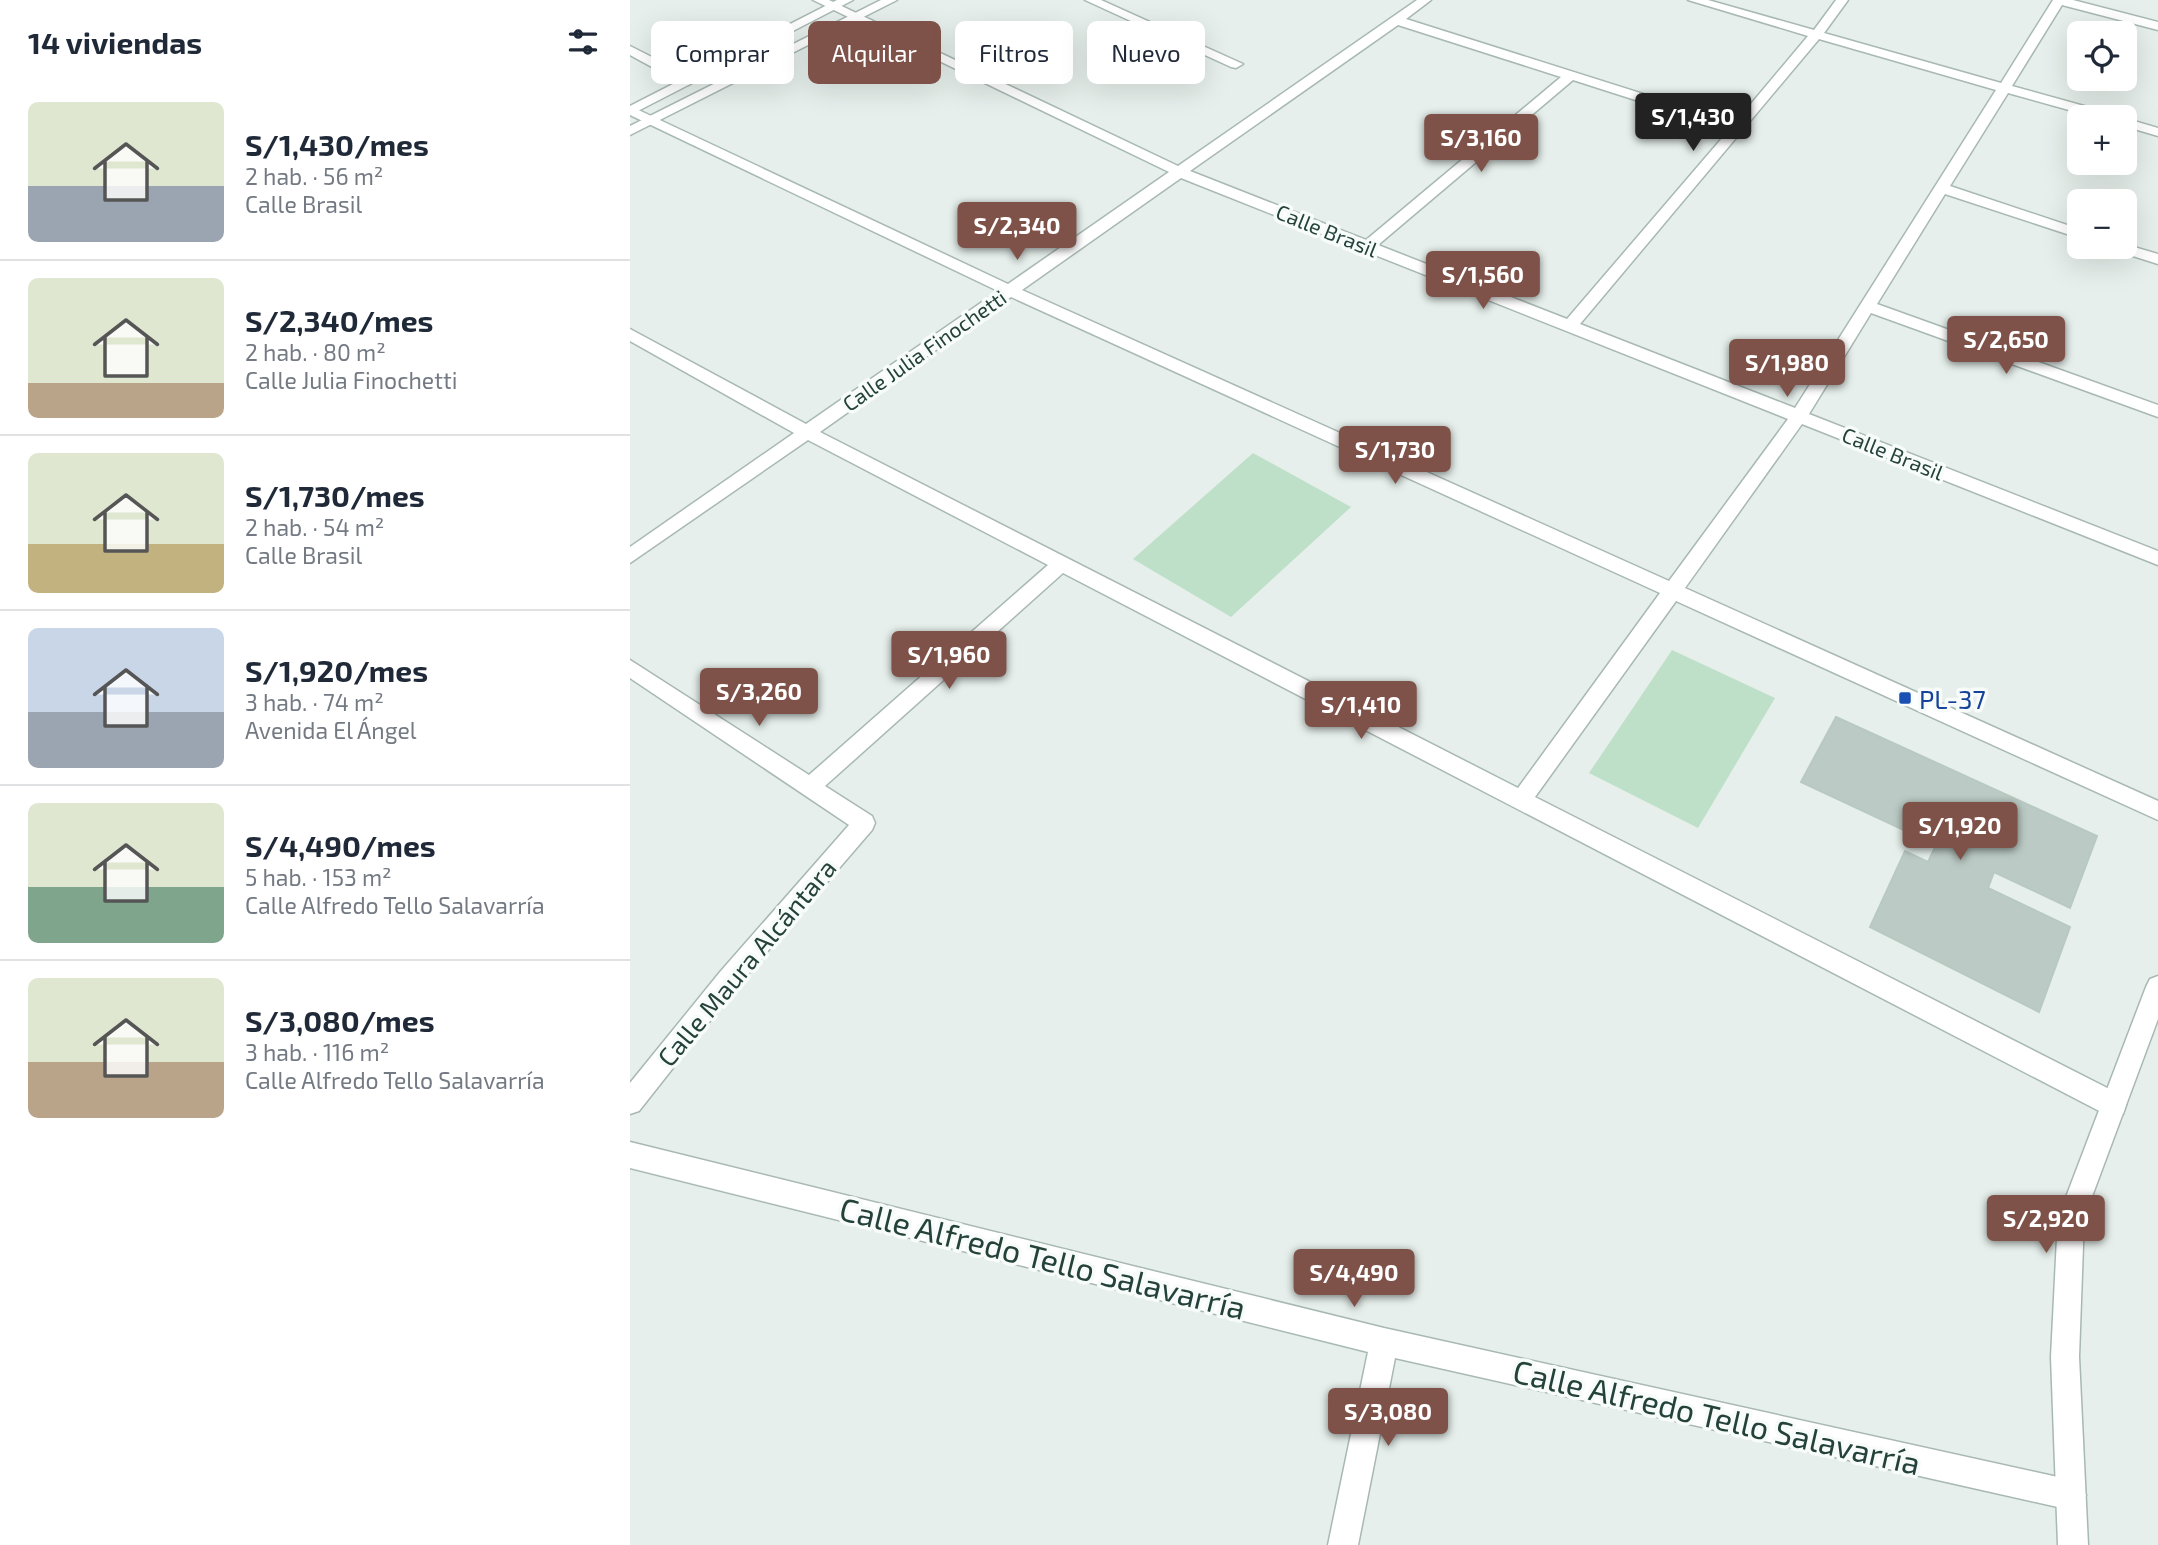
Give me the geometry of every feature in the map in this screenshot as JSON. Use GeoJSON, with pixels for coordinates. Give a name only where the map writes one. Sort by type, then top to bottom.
{"type":"FeatureCollection","features":[{"type":"Feature","properties":{"kind":"street"},"geometry":{"type":"LineString","coordinates":[[630,131],[891,0]]}},
{"type":"Feature","properties":{"kind":"street"},"geometry":{"type":"LineString","coordinates":[[1091,0],[1236,64]]}},
{"type":"Feature","properties":{"kind":"street","name":"Calle Julia Finochetti"},"geometry":{"type":"LineString","coordinates":[[630,556],[1425,0]]}},
{"type":"Feature","properties":{"kind":"street"},"geometry":{"type":"LineString","coordinates":[[1694,0],[2067,105]]}},
{"type":"Feature","properties":{"kind":"street"},"geometry":{"type":"LineString","coordinates":[[1570,326],[1817,34],[1842,0]]}},
{"type":"Feature","properties":{"kind":"street"},"geometry":{"type":"LineString","coordinates":[[1521,800],[1798,416],[2059,0],[2158,26]]}},
{"type":"Feature","properties":{"kind":"street"},"geometry":{"type":"LineString","coordinates":[[794,23],[833,2]]}},
{"type":"Feature","properties":{"kind":"street","name":"Calle Brasil"},"geometry":{"type":"LineString","coordinates":[[833,2],[856,17],[1179,172],[2158,558]]}},
{"type":"Feature","properties":{"kind":"street"},"geometry":{"type":"LineString","coordinates":[[1395,20],[1738,128]]}},
{"type":"Feature","properties":{"kind":"street"},"geometry":{"type":"LineString","coordinates":[[630,50],[651,61]]}},
{"type":"Feature","properties":{"kind":"street"},"geometry":{"type":"LineString","coordinates":[[1368,246],[1571,75]]}},
{"type":"Feature","properties":{"kind":"street"},"geometry":{"type":"LineString","coordinates":[[631,110],[682,84]]}},
{"type":"Feature","properties":{"kind":"street"},"geometry":{"type":"LineString","coordinates":[[631,110],[1009,290],[2158,811]]}},
{"type":"Feature","properties":{"kind":"street"},"geometry":{"type":"LineString","coordinates":[[2137,126],[2158,132]]}},
{"type":"Feature","properties":{"kind":"street"},"geometry":{"type":"LineString","coordinates":[[1940,188],[2067,230]]}},
{"type":"Feature","properties":{"kind":"street"},"geometry":{"type":"LineString","coordinates":[[2137,253],[2158,259]]}},
{"type":"Feature","properties":{"kind":"street"},"geometry":{"type":"LineString","coordinates":[[1867,306],[2158,411]]}},
{"type":"Feature","properties":{"kind":"street"},"geometry":{"type":"LineString","coordinates":[[630,334],[806,432],[2114,1105]]}},
{"type":"Feature","properties":{"kind":"street"},"geometry":{"type":"LineString","coordinates":[[630,668],[810,787],[1061,564]]}},
{"type":"Feature","properties":{"kind":"street","name":"Calle Maura Alcántara"},"geometry":{"type":"LineString","coordinates":[[630,1102],[728,980],[864,823],[810,787]]}},
{"type":"Feature","properties":{"kind":"street"},"geometry":{"type":"LineString","coordinates":[[2073,1545],[2065,1357],[2071,1218],[2158,987]]}},
{"type":"Feature","properties":{"kind":"street","name":"Calle Alfredo Tello Salavarría"},"geometry":{"type":"LineString","coordinates":[[630,1155],[1384,1342],[2071,1495]]}},
{"type":"Feature","properties":{"kind":"street"},"geometry":{"type":"LineString","coordinates":[[1343,1545],[1384,1342]]}},
{"type":"Feature","properties":{"kind":"green space"},"geometry":{"type":"Polygon","coordinates":[[[1253,453],[1351,507],[1231,617],[1133,559],[1253,453]]]}},
{"type":"Feature","properties":{"kind":"green space"},"geometry":{"type":"Polygon","coordinates":[[[1672,650],[1775,698],[1698,828],[1589,773],[1672,650]]]}},
{"type":"Feature","properties":{"kind":"building"},"geometry":{"type":"Polygon","coordinates":[[[1836,717],[2097,836],[2070,908],[1994,872],[1988,888],[2070,927],[2039,1012],[1870,927],[1905,851],[1928,862],[1936,845],[1801,782],[1836,717]]]}},
{"type":"Feature","properties":{"kind":"place","name":"PL-37"},"geometry":{"type":"Point","coordinates":[1905,698]}}]}
